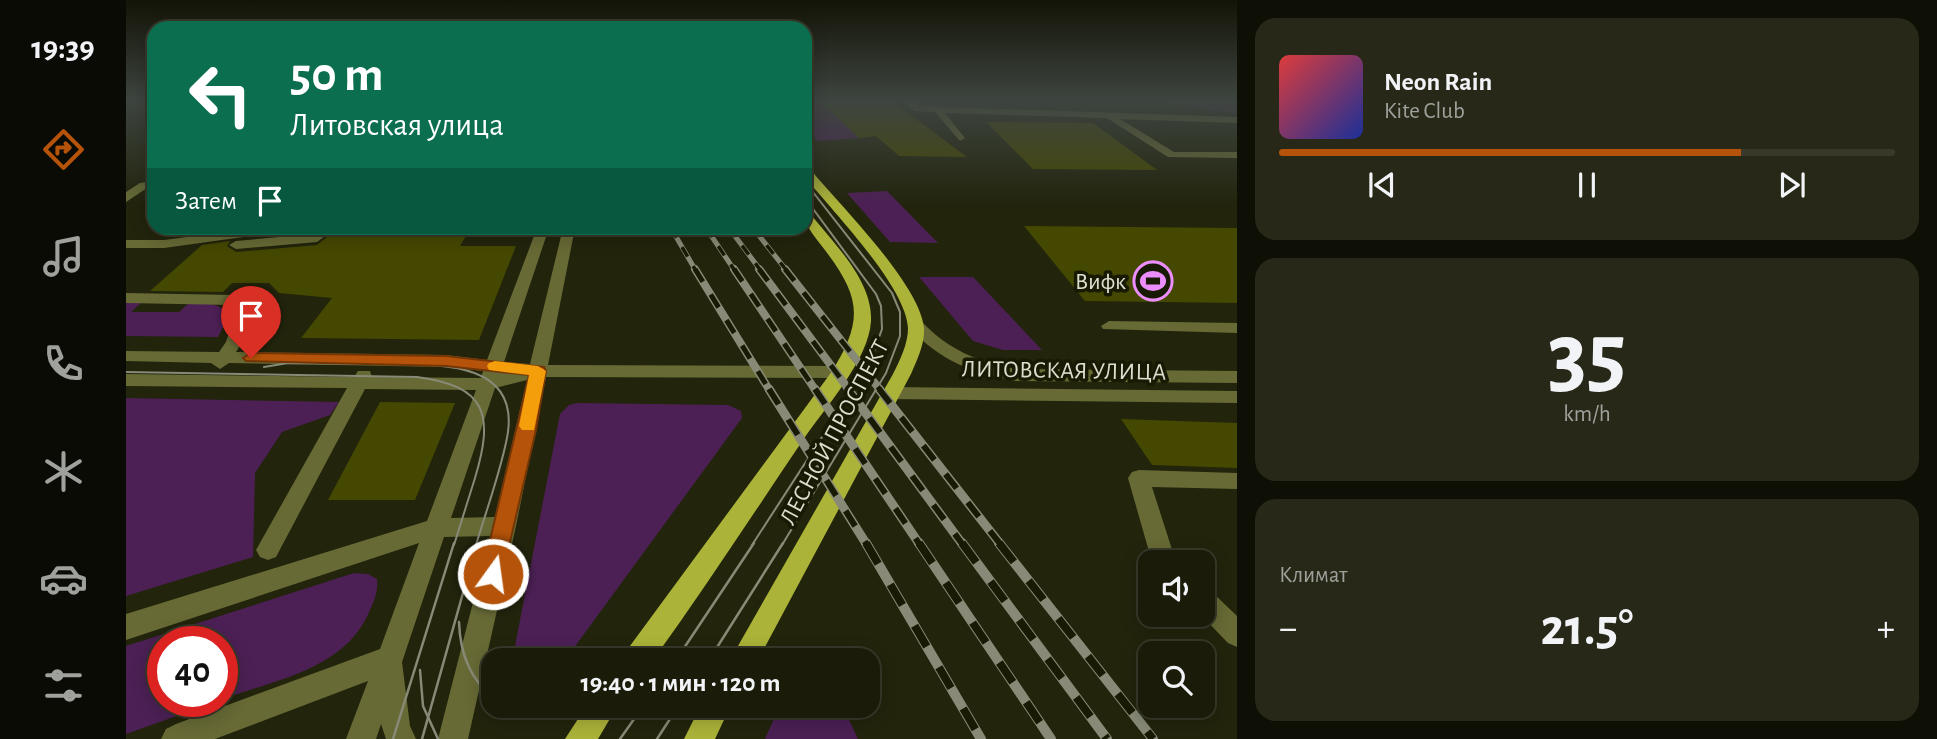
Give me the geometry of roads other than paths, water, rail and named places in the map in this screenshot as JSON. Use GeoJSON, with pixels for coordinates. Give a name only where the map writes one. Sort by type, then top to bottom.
{"type":"FeatureCollection","features":[{"type":"Feature","properties":{"kind":"main road","name":"ЛЕСНОЙ ПРОСПЕКТ"},"geometry":{"type":"LineString","coordinates":[[750,648],[891,393],[914,346],[916,325],[911,308],[894,280],[812,179]]}},
{"type":"Feature","properties":{"kind":"main road","name":"ЛЕСНОЙ ПРОСПЕКТ"},"geometry":{"type":"LineString","coordinates":[[645,648],[840,372],[859,339],[863,323],[862,304],[855,284],[812,225]]}},
{"type":"Feature","properties":{"kind":"main road"},"geometry":{"type":"LineString","coordinates":[[580,739],[595,718]]}},
{"type":"Feature","properties":{"kind":"street"},"geometry":{"type":"LineString","coordinates":[[1141,135],[1172,155],[1237,155]]}},
{"type":"Feature","properties":{"kind":"street"},"geometry":{"type":"LineString","coordinates":[[126,198],[147,185]]}},
{"type":"Feature","properties":{"kind":"street"},"geometry":{"type":"LineString","coordinates":[[126,244],[164,244],[229,235]]}},
{"type":"Feature","properties":{"kind":"street"},"geometry":{"type":"LineString","coordinates":[[236,245],[317,239],[322,235]]}},
{"type":"Feature","properties":{"kind":"street"},"geometry":{"type":"LineString","coordinates":[[361,739],[540,235]]}},
{"type":"Feature","properties":{"kind":"street"},"geometry":{"type":"LineString","coordinates":[[453,739],[505,526],[567,235]]}},
{"type":"Feature","properties":{"kind":"street"},"geometry":{"type":"LineString","coordinates":[[126,298],[234,300],[245,305],[226,357],[204,381]]}},
{"type":"Feature","properties":{"kind":"street","name":"ЛИТОВСКАЯ УЛИЦА"},"geometry":{"type":"LineString","coordinates":[[916,325],[933,345],[950,357],[988,370],[1016,375],[1237,377]]}},
{"type":"Feature","properties":{"kind":"street"},"geometry":{"type":"LineString","coordinates":[[1109,326],[1237,328]]}},
{"type":"Feature","properties":{"kind":"street"},"geometry":{"type":"LineString","coordinates":[[126,356],[446,361],[490,375]]}},
{"type":"Feature","properties":{"kind":"street"},"geometry":{"type":"LineString","coordinates":[[268,550],[328,436],[373,360]]}},
{"type":"Feature","properties":{"kind":"street"},"geometry":{"type":"LineString","coordinates":[[126,380],[359,383],[538,371],[840,372]]}},
{"type":"Feature","properties":{"kind":"street","name":"ЛИТОВСКАЯ УЛИЦА"},"geometry":{"type":"LineString","coordinates":[[891,393],[1237,397]]}},
{"type":"Feature","properties":{"kind":"street"},"geometry":{"type":"LineString","coordinates":[[1160,550],[1139,478],[1237,481]]}},
{"type":"Feature","properties":{"kind":"street"},"geometry":{"type":"LineString","coordinates":[[126,627],[436,528],[505,526]]}},
{"type":"Feature","properties":{"kind":"street"},"geometry":{"type":"LineString","coordinates":[[1215,612],[1237,634]]}},
{"type":"Feature","properties":{"kind":"street"},"geometry":{"type":"LineString","coordinates":[[176,739],[390,659]]}},
{"type":"Feature","properties":{"kind":"street"},"geometry":{"type":"LineString","coordinates":[[390,659],[396,729],[401,739]]}},
{"type":"Feature","properties":{"kind":"tram line"},"geometry":{"type":"LineString","coordinates":[[782,545],[886,373],[900,336],[900,312],[892,293],[812,191]]}},
{"type":"Feature","properties":{"kind":"tram line"},"geometry":{"type":"LineString","coordinates":[[752,545],[870,363],[882,329],[881,306],[876,294],[812,207]]}},
{"type":"Feature","properties":{"kind":"tram line"},"geometry":{"type":"LineString","coordinates":[[264,367],[288,363],[447,366],[486,378],[499,390],[507,408],[508,432],[476,545]]}},
{"type":"Feature","properties":{"kind":"tram line"},"geometry":{"type":"LineString","coordinates":[[126,372],[417,377],[458,388],[471,396],[479,407],[484,437],[475,478],[454,545]]}},
{"type":"Feature","properties":{"kind":"tram line"},"geometry":{"type":"LineString","coordinates":[[393,739],[454,543]]}},
{"type":"Feature","properties":{"kind":"tram line"},"geometry":{"type":"LineString","coordinates":[[428,717],[477,543]]}},
{"type":"Feature","properties":{"kind":"tram line"},"geometry":{"type":"LineString","coordinates":[[684,648],[754,543]]}},
{"type":"Feature","properties":{"kind":"tram line"},"geometry":{"type":"LineString","coordinates":[[717,648],[783,543]]}},
{"type":"Feature","properties":{"kind":"tram line"},"geometry":{"type":"LineString","coordinates":[[459,622],[464,655],[472,674],[481,686]]}},
{"type":"Feature","properties":{"kind":"tram line"},"geometry":{"type":"LineString","coordinates":[[420,670],[423,706],[428,717]]}},
{"type":"Feature","properties":{"kind":"tram line"},"geometry":{"type":"LineString","coordinates":[[422,739],[428,717]]}},
{"type":"Feature","properties":{"kind":"tram line"},"geometry":{"type":"LineString","coordinates":[[428,717],[438,739]]}},
{"type":"Feature","properties":{"kind":"tram line"},"geometry":{"type":"LineString","coordinates":[[620,739],[635,718]]}},
{"type":"Feature","properties":{"kind":"tram line"},"geometry":{"type":"LineString","coordinates":[[657,739],[671,718]]}},
{"type":"Feature","properties":{"kind":"railway"},"geometry":{"type":"LineString","coordinates":[[675,235],[696,271]]}},
{"type":"Feature","properties":{"kind":"railway"},"geometry":{"type":"LineString","coordinates":[[711,235],[735,271]]}},
{"type":"Feature","properties":{"kind":"railway"},"geometry":{"type":"LineString","coordinates":[[734,235],[761,271]]}},
{"type":"Feature","properties":{"kind":"railway"},"geometry":{"type":"LineString","coordinates":[[759,235],[787,271]]}},
{"type":"Feature","properties":{"kind":"railway"},"geometry":{"type":"LineString","coordinates":[[695,269],[770,391]]}},
{"type":"Feature","properties":{"kind":"railway"},"geometry":{"type":"LineString","coordinates":[[734,269],[816,391]]}},
{"type":"Feature","properties":{"kind":"railway"},"geometry":{"type":"LineString","coordinates":[[759,269],[850,391]]}},
{"type":"Feature","properties":{"kind":"railway"},"geometry":{"type":"LineString","coordinates":[[785,269],[881,391]]}},
{"type":"Feature","properties":{"kind":"railway"},"geometry":{"type":"LineString","coordinates":[[769,389],[867,545]]}},
{"type":"Feature","properties":{"kind":"railway"},"geometry":{"type":"LineString","coordinates":[[815,389],[920,545]]}},
{"type":"Feature","properties":{"kind":"railway"},"geometry":{"type":"LineString","coordinates":[[848,389],[963,545]]}},
{"type":"Feature","properties":{"kind":"railway"},"geometry":{"type":"LineString","coordinates":[[879,389],[1001,545]]}},
{"type":"Feature","properties":{"kind":"railway"},"geometry":{"type":"LineString","coordinates":[[866,543],[981,739]]}},
{"type":"Feature","properties":{"kind":"railway"},"geometry":{"type":"LineString","coordinates":[[919,543],[1051,739]]}},
{"type":"Feature","properties":{"kind":"railway"},"geometry":{"type":"LineString","coordinates":[[962,543],[1107,739]]}},
{"type":"Feature","properties":{"kind":"railway"},"geometry":{"type":"LineString","coordinates":[[999,543],[1153,739]]}},
{"type":"Feature","properties":{"kind":"place","name":"Вифк"},"geometry":{"type":"Point","coordinates":[1153,281]}}]}
